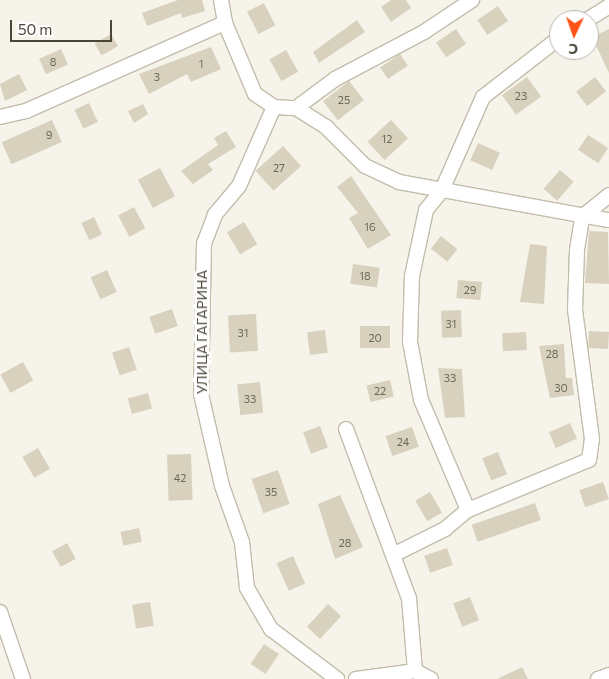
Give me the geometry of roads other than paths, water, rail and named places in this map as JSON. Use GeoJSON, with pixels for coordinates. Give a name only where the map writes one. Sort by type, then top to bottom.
{"type":"FeatureCollection","features":[{"type":"Feature","properties":{"kind":"street"},"geometry":{"type":"LineString","coordinates":[[221,0],[225,23],[255,94],[274,107],[296,108],[326,127],[365,166],[399,182],[582,217],[609,220]]}},
{"type":"Feature","properties":{"kind":"street"},"geometry":{"type":"LineString","coordinates":[[296,108],[335,79],[424,32],[472,0]]}},
{"type":"Feature","properties":{"kind":"street"},"geometry":{"type":"LineString","coordinates":[[0,117],[26,111],[225,23]]}},
{"type":"Feature","properties":{"kind":"street"},"geometry":{"type":"LineString","coordinates":[[468,510],[421,400],[410,342],[412,276],[426,210],[442,190],[483,97],[549,46]]}},
{"type":"Feature","properties":{"kind":"street","name":"УЛИЦА ГАГАРИНА"},"geometry":{"type":"LineString","coordinates":[[274,107],[238,186],[215,215],[204,243],[201,394],[222,486],[242,542],[247,588],[271,629],[337,679]]}},
{"type":"Feature","properties":{"kind":"street"},"geometry":{"type":"LineString","coordinates":[[395,554],[445,529],[468,510],[589,460],[592,440],[575,310],[582,217],[609,195]]}},
{"type":"Feature","properties":{"kind":"street"},"geometry":{"type":"LineString","coordinates":[[346,429],[395,554],[409,598],[415,671]]}},
{"type":"Feature","properties":{"kind":"street"},"geometry":{"type":"LineString","coordinates":[[0,612],[23,679]]}},
{"type":"Feature","properties":{"kind":"street"},"geometry":{"type":"LineString","coordinates":[[356,679],[415,671],[431,679]]}},
{"type":"Feature","properties":{"kind":"street"},"geometry":{"type":"LineString","coordinates":[[598,679],[609,675]]}}]}
